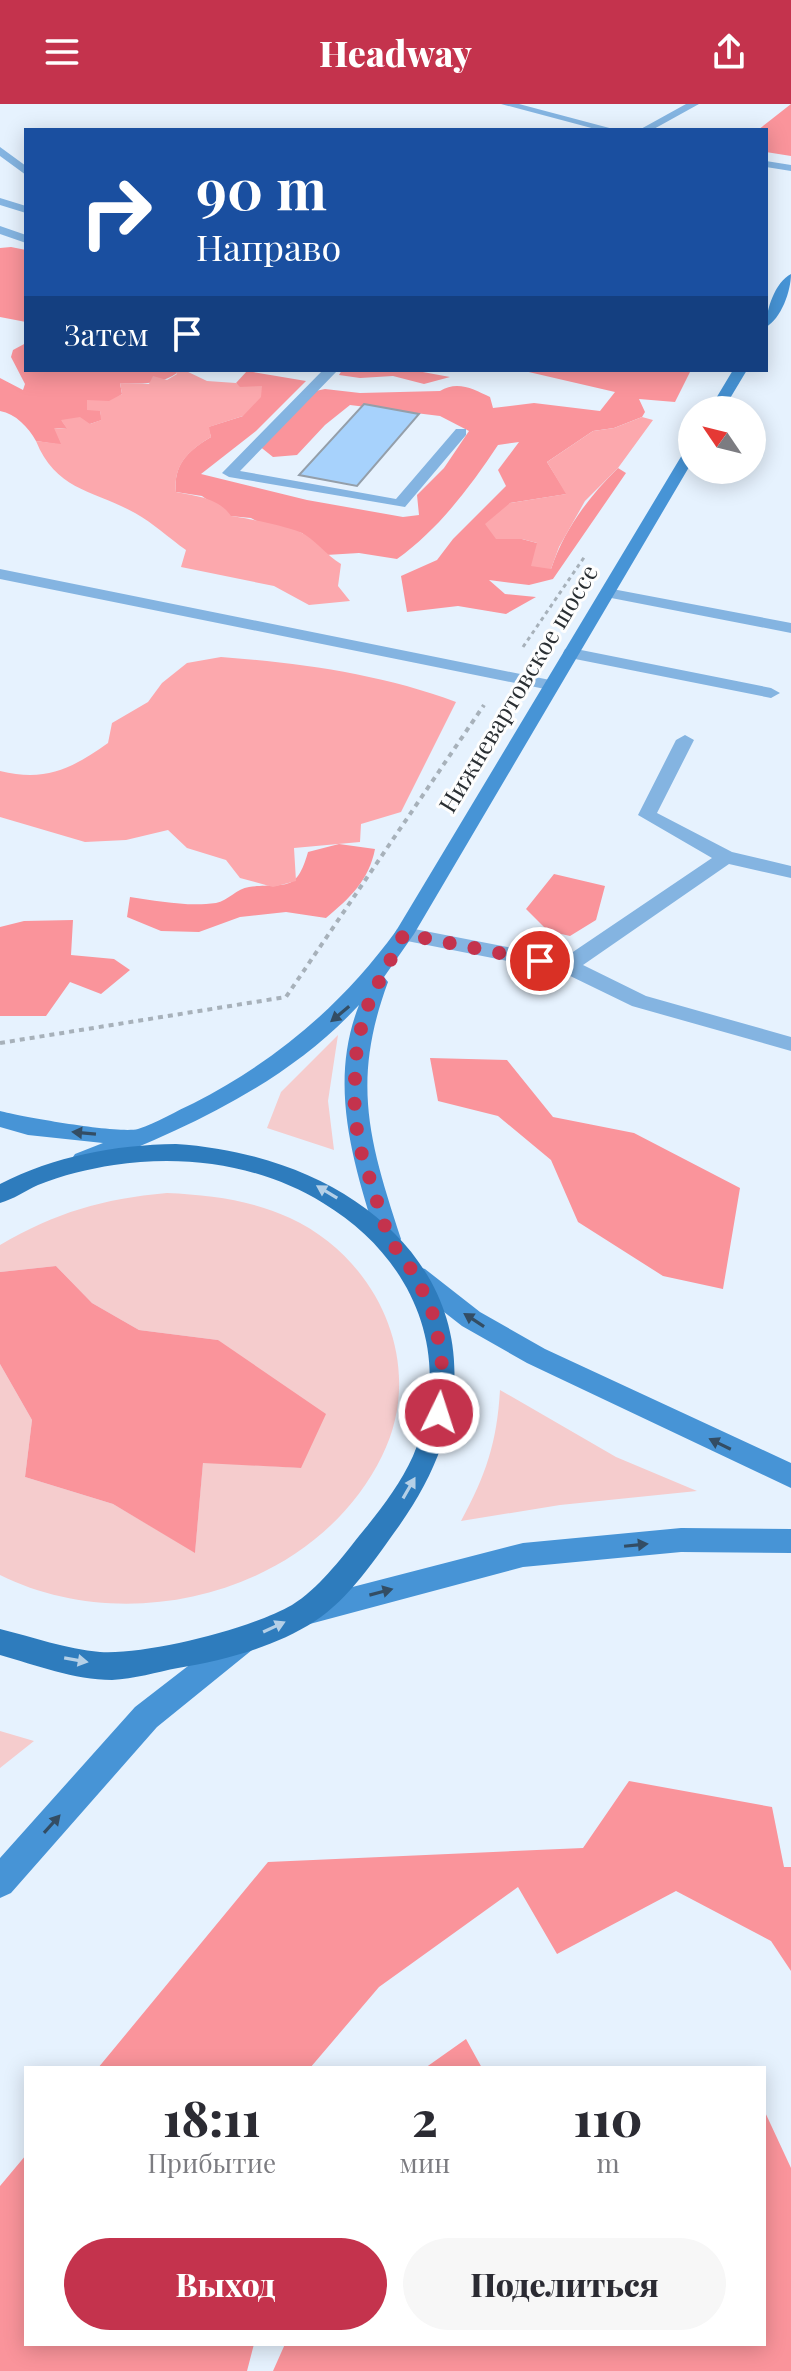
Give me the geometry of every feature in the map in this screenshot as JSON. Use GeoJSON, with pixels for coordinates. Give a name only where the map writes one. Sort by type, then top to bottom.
{"type":"FeatureCollection","features":[{"type":"Feature","properties":{"kind":"main road"},"geometry":{"type":"LineString","coordinates":[[0,1194],[59,1169],[111,1157],[164,1152],[215,1155],[265,1165],[312,1183],[354,1208],[389,1239],[416,1276],[435,1319],[442,1365],[439,1413],[424,1462],[396,1509],[366,1550],[306,1612],[242,1641],[112,1666],[47,1655],[0,1642]]}},
{"type":"Feature","properties":{"kind":"street"},"geometry":{"type":"LineString","coordinates":[[768,319],[791,278]]}},
{"type":"Feature","properties":{"kind":"street"},"geometry":{"type":"LineString","coordinates":[[724,396],[739,372]]}},
{"type":"Feature","properties":{"kind":"street","name":"Нижневартовское шоссе"},"geometry":{"type":"LineString","coordinates":[[391,955],[678,474]]}},
{"type":"Feature","properties":{"kind":"street"},"geometry":{"type":"LineString","coordinates":[[59,1169],[142,1138],[257,1078],[350,1006],[391,955]]}},
{"type":"Feature","properties":{"kind":"street"},"geometry":{"type":"LineString","coordinates":[[389,1239],[358,1142],[354,1097],[357,1042],[370,999],[391,955]]}},
{"type":"Feature","properties":{"kind":"street"},"geometry":{"type":"LineString","coordinates":[[0,1119],[28,1127],[142,1138],[215,1155]]}},
{"type":"Feature","properties":{"kind":"street"},"geometry":{"type":"LineString","coordinates":[[416,1276],[471,1319],[536,1356],[791,1476]]}},
{"type":"Feature","properties":{"kind":"street"},"geometry":{"type":"LineString","coordinates":[[306,1612],[523,1555],[681,1540],[791,1541]]}},
{"type":"Feature","properties":{"kind":"street"},"geometry":{"type":"LineString","coordinates":[[0,1882],[146,1717],[242,1641]]}},
{"type":"Feature","properties":{"kind":"lane"},"geometry":{"type":"LineString","coordinates":[[506,104],[604,128]]}},
{"type":"Feature","properties":{"kind":"lane"},"geometry":{"type":"LineString","coordinates":[[552,115],[574,104]]}},
{"type":"Feature","properties":{"kind":"lane"},"geometry":{"type":"LineString","coordinates":[[648,128],[694,104]]}},
{"type":"Feature","properties":{"kind":"lane"},"geometry":{"type":"LineString","coordinates":[[0,150],[24,170]]}},
{"type":"Feature","properties":{"kind":"lane"},"geometry":{"type":"LineString","coordinates":[[768,164],[791,168]]}},
{"type":"Feature","properties":{"kind":"lane"},"geometry":{"type":"LineString","coordinates":[[0,201],[24,209]]}},
{"type":"Feature","properties":{"kind":"lane"},"geometry":{"type":"LineString","coordinates":[[0,230],[24,238]]}},
{"type":"Feature","properties":{"kind":"lane"},"geometry":{"type":"LineString","coordinates":[[329,372],[229,473],[400,504],[461,432]]}},
{"type":"Feature","properties":{"kind":"lane"},"geometry":{"type":"LineString","coordinates":[[0,574],[550,685]]}},
{"type":"Feature","properties":{"kind":"lane"},"geometry":{"type":"LineString","coordinates":[[607,593],[791,628]]}},
{"type":"Feature","properties":{"kind":"lane"},"geometry":{"type":"LineString","coordinates":[[571,653],[771,693]]}},
{"type":"Feature","properties":{"kind":"lane"},"geometry":{"type":"LineString","coordinates":[[685,740],[647,815],[726,857],[791,872]]}},
{"type":"Feature","properties":{"kind":"lane"},"geometry":{"type":"LineString","coordinates":[[567,966],[726,857]]}},
{"type":"Feature","properties":{"kind":"lane"},"geometry":{"type":"LineString","coordinates":[[404,934],[567,966],[639,1001],[791,1044]]}},
{"type":"Feature","properties":{"kind":"path"},"geometry":{"type":"LineString","coordinates":[[0,1043],[286,997],[590,549]]}},
{"type":"Feature","properties":{"kind":"shaded area"},"geometry":{"type":"Polygon","coordinates":[[[791,104],[791,156],[768,152],[768,128],[761,128],[791,104]]]}},
{"type":"Feature","properties":{"kind":"shaded area"},"geometry":{"type":"Polygon","coordinates":[[[0,248],[24,250],[24,322],[0,317],[0,248]]]}},
{"type":"Feature","properties":{"kind":"shaded area"},"geometry":{"type":"Polygon","coordinates":[[[24,344],[24,372],[177,373],[157,382],[120,383],[122,394],[100,411],[102,420],[90,424],[62,421],[68,429],[55,428],[62,445],[36,441],[21,422],[0,411],[0,378],[23,390],[25,384],[11,357],[13,350],[24,344]]]}},
{"type":"Feature","properties":{"kind":"shaded area"},"geometry":{"type":"Polygon","coordinates":[[[176,372],[188,372],[207,381],[236,383],[240,387],[262,386],[261,397],[243,416],[209,427],[211,437],[196,447],[180,466],[176,492],[214,502],[231,516],[276,525],[305,535],[341,564],[338,586],[350,601],[309,605],[274,586],[181,567],[186,550],[135,513],[65,480],[44,458],[36,441],[61,444],[54,428],[67,429],[61,420],[80,417],[90,424],[101,420],[100,411],[87,410],[87,400],[109,401],[122,394],[120,383],[149,384],[153,376],[167,380],[177,374],[176,372]]]}},
{"type":"Feature","properties":{"kind":"shaded area"},"geometry":{"type":"Polygon","coordinates":[[[246,372],[306,381],[256,431],[201,474],[307,500],[403,517],[419,515],[417,495],[444,468],[469,431],[440,416],[350,405],[325,425],[297,455],[273,457],[258,445],[301,394],[325,389],[360,393],[440,391],[459,386],[490,397],[493,408],[534,403],[600,411],[615,392],[529,372],[690,372],[675,402],[639,399],[645,412],[642,417],[614,428],[593,431],[547,462],[567,494],[510,503],[496,539],[522,539],[537,543],[551,569],[563,540],[587,502],[618,468],[626,473],[553,579],[529,585],[489,580],[505,594],[536,597],[506,614],[458,606],[407,612],[401,576],[437,560],[453,539],[506,486],[498,470],[519,442],[498,445],[453,506],[427,534],[397,559],[359,553],[326,555],[302,533],[264,525],[251,518],[230,516],[202,496],[176,492],[180,466],[189,453],[211,437],[208,427],[243,416],[236,383],[246,372]]]}},
{"type":"Feature","properties":{"kind":"shaded area"},"geometry":{"type":"Polygon","coordinates":[[[341,372],[423,372],[450,377],[424,384],[393,376],[360,378],[339,375],[341,372]]]}},
{"type":"Feature","properties":{"kind":"shaded area"},"geometry":{"type":"Polygon","coordinates":[[[642,417],[653,420],[618,468],[585,501],[559,547],[551,569],[531,566],[537,543],[522,539],[496,539],[485,524],[510,503],[566,494],[547,462],[593,431],[614,428],[642,417]]]}},
{"type":"Feature","properties":{"kind":"shaded area"},"geometry":{"type":"Polygon","coordinates":[[[221,657],[340,671],[399,684],[456,702],[401,812],[361,824],[360,842],[294,848],[296,881],[273,887],[240,878],[226,860],[187,848],[168,830],[126,840],[85,842],[0,817],[0,771],[45,774],[82,760],[108,743],[112,723],[148,702],[162,683],[187,663],[221,657]]]}},
{"type":"Feature","properties":{"kind":"shaded area"},"geometry":{"type":"Polygon","coordinates":[[[339,844],[375,849],[368,870],[357,888],[326,918],[286,912],[240,917],[199,932],[161,931],[127,917],[130,897],[205,904],[220,902],[245,888],[287,884],[299,875],[308,852],[339,844]]]}},
{"type":"Feature","properties":{"kind":"shaded area"},"geometry":{"type":"Polygon","coordinates":[[[554,874],[605,886],[596,920],[570,936],[548,931],[526,909],[554,874]]]}},
{"type":"Feature","properties":{"kind":"shaded area"},"geometry":{"type":"Polygon","coordinates":[[[73,920],[71,955],[114,959],[130,970],[101,994],[70,982],[46,1016],[0,1016],[0,927],[24,921],[73,920]]]}},
{"type":"Feature","properties":{"kind":"shaded area"},"geometry":{"type":"Polygon","coordinates":[[[338,1035],[328,1101],[334,1150],[267,1128],[281,1092],[338,1035]]]}},
{"type":"Feature","properties":{"kind":"shaded area"},"geometry":{"type":"Polygon","coordinates":[[[430,1058],[507,1060],[553,1117],[634,1133],[740,1188],[723,1289],[663,1276],[578,1222],[551,1160],[498,1116],[438,1101],[430,1058]]]}},
{"type":"Feature","properties":{"kind":"shaded area"},"geometry":{"type":"Polygon","coordinates":[[[167,1193],[230,1200],[275,1212],[321,1236],[348,1260],[370,1288],[386,1319],[396,1352],[399,1387],[395,1422],[382,1456],[352,1503],[312,1541],[266,1571],[215,1591],[161,1602],[106,1603],[51,1594],[0,1575],[0,1364],[32,1420],[25,1477],[113,1504],[195,1552],[203,1462],[301,1468],[218,1340],[139,1330],[92,1303],[56,1266],[0,1272],[0,1245],[41,1224],[101,1203],[167,1193]]]}},
{"type":"Feature","properties":{"kind":"shaded area"},"geometry":{"type":"Polygon","coordinates":[[[56,1266],[92,1303],[139,1330],[218,1340],[326,1414],[301,1468],[203,1463],[195,1553],[113,1504],[25,1477],[32,1420],[0,1364],[0,1272],[56,1266]]]}},
{"type":"Feature","properties":{"kind":"shaded area"},"geometry":{"type":"Polygon","coordinates":[[[500,1390],[616,1457],[697,1491],[560,1505],[461,1521],[489,1458],[500,1390]]]}},
{"type":"Feature","properties":{"kind":"shaded area"},"geometry":{"type":"Polygon","coordinates":[[[0,1731],[34,1741],[0,1768],[0,1731]]]}},
{"type":"Feature","properties":{"kind":"shaded area"},"geometry":{"type":"Polygon","coordinates":[[[629,1781],[772,1807],[784,1867],[791,1867],[791,1971],[771,1941],[676,1891],[557,1954],[518,1887],[379,1987],[312,2066],[100,2066],[268,1862],[583,1848],[629,1781]]]}},
{"type":"Feature","properties":{"kind":"shaded area"},"geometry":{"type":"Polygon","coordinates":[[[466,2039],[481,2066],[428,2066],[466,2039]]]}},
{"type":"Feature","properties":{"kind":"shaded area"},"geometry":{"type":"Polygon","coordinates":[[[766,2114],[791,2168],[791,2371],[273,2371],[284,2346],[766,2346],[766,2114]]]}},
{"type":"Feature","properties":{"kind":"shaded area"},"geometry":{"type":"Polygon","coordinates":[[[24,2157],[24,2346],[253,2346],[247,2371],[0,2371],[0,2186],[24,2157]]]}},
{"type":"Feature","properties":{"kind":"building"},"geometry":{"type":"Polygon","coordinates":[[[364,404],[419,414],[357,486],[299,475],[364,404]]]}},
{"type":"Feature","properties":{"kind":"route"},"geometry":{"type":"LineString","coordinates":[[439,1413],[442,1365],[435,1319],[416,1276],[389,1239],[358,1142],[354,1097],[357,1042],[370,999],[404,934],[540,961]]}}]}
